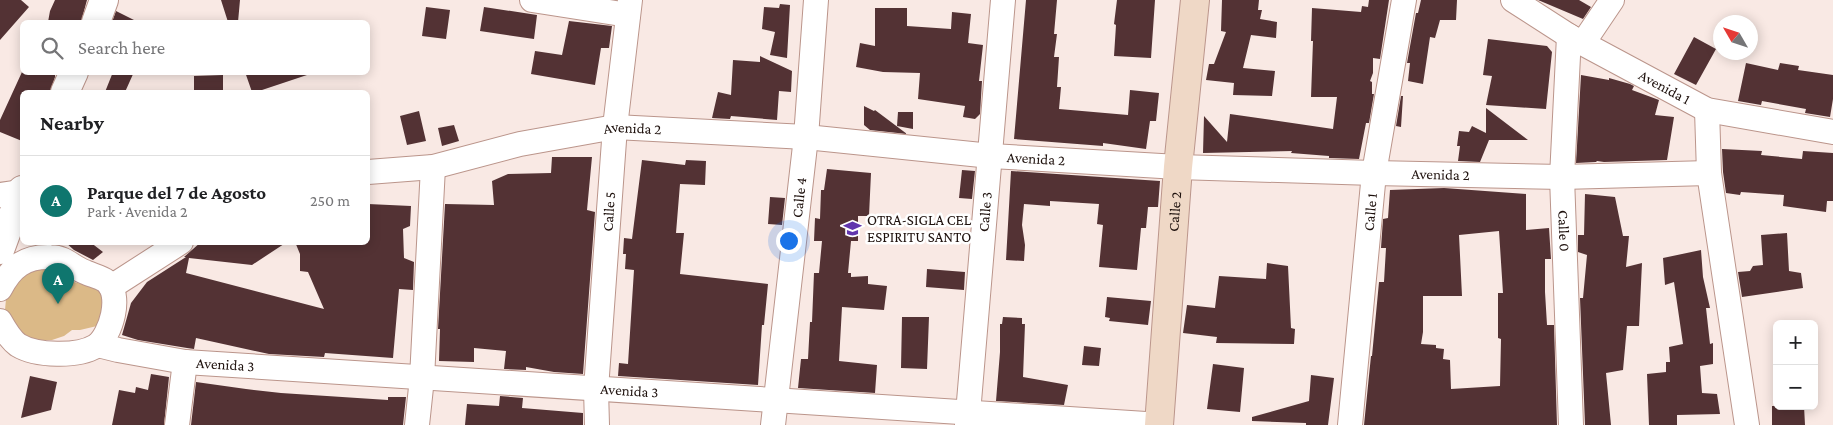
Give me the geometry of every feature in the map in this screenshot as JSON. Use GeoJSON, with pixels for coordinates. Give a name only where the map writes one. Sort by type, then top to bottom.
{"type":"FeatureCollection","features":[{"type":"Feature","properties":{"kind":"main road","name":"Calle 2"},"geometry":{"type":"LineString","coordinates":[[1160,425],[1178,166],[1195,0]]}},
{"type":"Feature","properties":{"kind":"street"},"geometry":{"type":"LineString","coordinates":[[97,20],[104,0]]}},
{"type":"Feature","properties":{"kind":"street"},"geometry":{"type":"LineString","coordinates":[[532,0],[629,7]]}},
{"type":"Feature","properties":{"kind":"street","name":"Calle 4"},"geometry":{"type":"LineString","coordinates":[[773,425],[806,137],[816,0]]}},
{"type":"Feature","properties":{"kind":"street","name":"Calle 3"},"geometry":{"type":"LineString","coordinates":[[967,419],[1003,0]]}},
{"type":"Feature","properties":{"kind":"street","name":"Calle 1"},"geometry":{"type":"LineString","coordinates":[[1350,425],[1374,174],[1404,0]]}},
{"type":"Feature","properties":{"kind":"street","name":"Avenida 1"},"geometry":{"type":"LineString","coordinates":[[1513,0],[1576,40],[1707,110],[1833,132]]}},
{"type":"Feature","properties":{"kind":"street"},"geometry":{"type":"LineString","coordinates":[[1576,40],[1612,0]]}},
{"type":"Feature","properties":{"kind":"street","name":"Calle 5"},"geometry":{"type":"LineString","coordinates":[[597,425],[596,390],[615,127],[629,7]]}},
{"type":"Feature","properties":{"kind":"street","name":"Calle 0"},"geometry":{"type":"LineString","coordinates":[[1571,425],[1562,177],[1576,40]]}},
{"type":"Feature","properties":{"kind":"street"},"geometry":{"type":"LineString","coordinates":[[67,90],[73,75]]}},
{"type":"Feature","properties":{"kind":"street"},"geometry":{"type":"LineString","coordinates":[[1707,110],[1709,173],[1747,425]]}},
{"type":"Feature","properties":{"kind":"street","name":"Avenida 2"},"geometry":{"type":"LineString","coordinates":[[370,172],[433,167],[520,144],[615,127],[806,137],[991,156],[1178,166],[1374,174],[1562,177],[1709,173]]}},
{"type":"Feature","properties":{"kind":"street"},"geometry":{"type":"LineString","coordinates":[[417,425],[422,378],[433,167]]}},
{"type":"Feature","properties":{"kind":"street"},"geometry":{"type":"LineString","coordinates":[[0,289],[8,274],[7,260],[17,193]]}},
{"type":"Feature","properties":{"kind":"street"},"geometry":{"type":"LineString","coordinates":[[111,287],[176,245]]}},
{"type":"Feature","properties":{"kind":"street"},"geometry":{"type":"LineString","coordinates":[[0,321],[9,342],[32,351],[47,353],[86,351],[98,345],[110,325],[114,312],[114,291],[106,281],[81,271],[50,250],[36,257],[7,260]]}},
{"type":"Feature","properties":{"kind":"street","name":"Avenida 3"},"geometry":{"type":"LineString","coordinates":[[98,345],[185,362],[776,401],[967,419],[1160,425]]}},
{"type":"Feature","properties":{"kind":"street"},"geometry":{"type":"LineString","coordinates":[[177,425],[185,362]]}},
{"type":"Feature","properties":{"kind":"shaded area"},"geometry":{"type":"Polygon","coordinates":[[[27,269],[54,269],[74,282],[109,291],[97,326],[72,330],[64,336],[52,340],[36,340],[20,333],[5,310],[6,299],[27,269]]]}},
{"type":"Feature","properties":{"kind":"building"},"geometry":{"type":"Polygon","coordinates":[[[0,0],[21,0],[29,7],[0,40],[0,0]]]}},
{"type":"Feature","properties":{"kind":"building"},"geometry":{"type":"Polygon","coordinates":[[[55,0],[87,0],[82,20],[48,20],[55,0]]]}},
{"type":"Feature","properties":{"kind":"building"},"geometry":{"type":"Polygon","coordinates":[[[221,0],[240,0],[238,20],[227,20],[221,0]]]}},
{"type":"Feature","properties":{"kind":"building"},"geometry":{"type":"Polygon","coordinates":[[[1026,0],[1057,0],[1054,34],[1057,34],[1054,57],[1059,57],[1057,87],[1061,87],[1059,109],[1128,115],[1130,90],[1159,93],[1156,121],[1150,121],[1146,149],[1103,143],[1103,146],[1014,139],[1026,0]]]}},
{"type":"Feature","properties":{"kind":"building"},"geometry":{"type":"Polygon","coordinates":[[[1117,0],[1155,0],[1151,58],[1114,56],[1116,25],[1114,24],[1117,0]]]}},
{"type":"Feature","properties":{"kind":"building"},"geometry":{"type":"Polygon","coordinates":[[[1222,0],[1259,0],[1258,10],[1262,10],[1260,19],[1277,22],[1276,38],[1251,35],[1243,68],[1275,71],[1272,96],[1233,95],[1234,83],[1206,80],[1209,64],[1214,64],[1226,32],[1221,31],[1222,0]]]}},
{"type":"Feature","properties":{"kind":"building"},"geometry":{"type":"Polygon","coordinates":[[[1369,0],[1389,0],[1380,59],[1373,58],[1373,73],[1370,81],[1372,82],[1372,94],[1374,94],[1369,123],[1366,123],[1359,159],[1329,158],[1329,156],[1291,153],[1292,151],[1203,153],[1204,116],[1227,142],[1230,114],[1333,129],[1337,97],[1311,97],[1312,8],[1361,12],[1362,6],[1368,7],[1369,0]]]}},
{"type":"Feature","properties":{"kind":"building"},"geometry":{"type":"Polygon","coordinates":[[[1421,0],[1457,0],[1456,20],[1440,20],[1435,38],[1430,37],[1423,84],[1408,81],[1410,63],[1407,63],[1416,13],[1418,13],[1421,0]]]}},
{"type":"Feature","properties":{"kind":"building"},"geometry":{"type":"Polygon","coordinates":[[[1538,0],[1579,0],[1591,7],[1583,19],[1538,0]]]}},
{"type":"Feature","properties":{"kind":"building"},"geometry":{"type":"Polygon","coordinates":[[[780,4],[790,5],[787,58],[770,55],[775,32],[762,29],[764,7],[779,8],[780,4]]]}},
{"type":"Feature","properties":{"kind":"building"},"geometry":{"type":"Polygon","coordinates":[[[426,7],[450,10],[446,39],[422,36],[426,7]]]}},
{"type":"Feature","properties":{"kind":"building"},"geometry":{"type":"Polygon","coordinates":[[[484,7],[537,15],[534,39],[480,31],[484,7]]]}},
{"type":"Feature","properties":{"kind":"building"},"geometry":{"type":"Polygon","coordinates":[[[875,8],[907,8],[907,26],[951,29],[952,12],[971,14],[968,43],[983,45],[979,81],[982,81],[980,114],[975,119],[963,117],[965,106],[918,99],[920,73],[883,72],[856,67],[860,43],[875,46],[875,8]]]}},
{"type":"Feature","properties":{"kind":"building"},"geometry":{"type":"Polygon","coordinates":[[[116,11],[134,20],[113,20],[116,11]]]}},
{"type":"Feature","properties":{"kind":"building"},"geometry":{"type":"Polygon","coordinates":[[[569,21],[612,26],[609,48],[601,48],[595,85],[531,74],[535,51],[562,55],[569,21]]]}},
{"type":"Feature","properties":{"kind":"building"},"geometry":{"type":"Polygon","coordinates":[[[1694,37],[1713,47],[1713,54],[1696,85],[1674,74],[1694,37]]]}},
{"type":"Feature","properties":{"kind":"building"},"geometry":{"type":"Polygon","coordinates":[[[1488,39],[1547,46],[1552,52],[1546,109],[1486,105],[1492,76],[1483,75],[1488,39]]]}},
{"type":"Feature","properties":{"kind":"building"},"geometry":{"type":"Polygon","coordinates":[[[760,56],[792,71],[791,92],[779,91],[777,120],[731,116],[730,119],[712,118],[718,92],[731,95],[733,60],[760,62],[760,56]]]}},
{"type":"Feature","properties":{"kind":"building"},"geometry":{"type":"Polygon","coordinates":[[[1746,63],[1778,70],[1780,63],[1799,66],[1798,70],[1833,75],[1833,99],[1830,117],[1805,113],[1806,109],[1762,101],[1761,105],[1738,101],[1746,63]]]}},
{"type":"Feature","properties":{"kind":"building"},"geometry":{"type":"Polygon","coordinates":[[[21,75],[55,75],[51,90],[20,90],[20,140],[0,132],[0,120],[21,75]]]}},
{"type":"Feature","properties":{"kind":"building"},"geometry":{"type":"Polygon","coordinates":[[[112,75],[133,75],[126,90],[106,90],[112,75]]]}},
{"type":"Feature","properties":{"kind":"building"},"geometry":{"type":"Polygon","coordinates":[[[223,75],[223,90],[194,90],[194,76],[223,75]]]}},
{"type":"Feature","properties":{"kind":"building"},"geometry":{"type":"Polygon","coordinates":[[[246,75],[307,75],[262,90],[251,90],[246,75]]]}},
{"type":"Feature","properties":{"kind":"building"},"geometry":{"type":"Polygon","coordinates":[[[1581,75],[1609,80],[1609,78],[1630,84],[1634,86],[1632,90],[1659,100],[1655,115],[1674,117],[1667,160],[1576,163],[1581,75]]]}},
{"type":"Feature","properties":{"kind":"building"},"geometry":{"type":"Polygon","coordinates":[[[1401,96],[1403,96],[1401,127],[1396,126],[1401,96]]]}},
{"type":"Feature","properties":{"kind":"building"},"geometry":{"type":"Polygon","coordinates":[[[864,106],[875,110],[907,134],[870,130],[864,125],[864,106]]]}},
{"type":"Feature","properties":{"kind":"building"},"geometry":{"type":"Polygon","coordinates":[[[1486,108],[1528,140],[1489,140],[1480,162],[1458,161],[1459,131],[1469,132],[1472,126],[1486,133],[1486,108]]]}},
{"type":"Feature","properties":{"kind":"building"},"geometry":{"type":"Polygon","coordinates":[[[419,111],[426,141],[407,145],[400,116],[419,111]]]}},
{"type":"Feature","properties":{"kind":"building"},"geometry":{"type":"Polygon","coordinates":[[[898,112],[913,112],[913,129],[897,126],[898,112]]]}},
{"type":"Feature","properties":{"kind":"building"},"geometry":{"type":"Polygon","coordinates":[[[454,125],[459,141],[442,146],[438,128],[454,125]]]}},
{"type":"Feature","properties":{"kind":"building"},"geometry":{"type":"Polygon","coordinates":[[[1722,149],[1762,151],[1761,155],[1802,159],[1803,151],[1833,153],[1833,201],[1827,201],[1826,212],[1783,206],[1784,195],[1741,192],[1740,195],[1726,193],[1722,149]]]}},
{"type":"Feature","properties":{"kind":"building"},"geometry":{"type":"Polygon","coordinates":[[[552,157],[592,157],[587,210],[595,212],[583,374],[554,372],[526,367],[526,370],[504,369],[506,351],[474,348],[474,362],[439,361],[440,329],[438,329],[445,204],[494,205],[492,181],[508,174],[551,173],[552,157]]]}},
{"type":"Feature","properties":{"kind":"building"},"geometry":{"type":"Polygon","coordinates":[[[642,160],[685,165],[686,160],[706,161],[705,185],[680,184],[676,233],[684,233],[680,274],[768,284],[764,325],[762,325],[758,385],[618,376],[619,363],[628,364],[634,270],[625,269],[626,254],[623,254],[624,238],[632,239],[642,160]]]}},
{"type":"Feature","properties":{"kind":"building"},"geometry":{"type":"Polygon","coordinates":[[[827,169],[871,173],[869,216],[858,216],[858,241],[851,241],[848,273],[851,273],[851,277],[868,276],[868,284],[887,286],[884,310],[842,307],[839,361],[877,365],[875,393],[798,388],[801,359],[808,359],[814,273],[819,273],[822,241],[814,241],[815,218],[820,219],[821,190],[824,190],[827,169]]]}},
{"type":"Feature","properties":{"kind":"building"},"geometry":{"type":"Polygon","coordinates":[[[962,170],[975,171],[972,199],[959,198],[962,170]]]}},
{"type":"Feature","properties":{"kind":"building"},"geometry":{"type":"Polygon","coordinates":[[[1011,171],[1160,181],[1158,207],[1148,207],[1146,228],[1141,228],[1137,270],[1099,267],[1103,225],[1097,224],[1099,204],[1050,201],[1050,206],[1024,204],[1022,225],[1025,245],[1024,261],[1006,260],[1011,171]]]}},
{"type":"Feature","properties":{"kind":"building"},"geometry":{"type":"Polygon","coordinates":[[[1444,188],[1526,194],[1526,230],[1549,228],[1551,259],[1545,259],[1545,292],[1547,325],[1554,325],[1557,425],[1364,425],[1379,282],[1384,282],[1386,248],[1381,248],[1383,219],[1388,218],[1390,190],[1444,188]],[[1499,231],[1459,235],[1462,296],[1423,296],[1421,344],[1436,345],[1436,348],[1444,349],[1443,359],[1450,360],[1451,389],[1500,386],[1501,339],[1498,338],[1498,293],[1503,293],[1499,231]]]}},
{"type":"Feature","properties":{"kind":"building"},"geometry":{"type":"Polygon","coordinates":[[[1585,194],[1615,197],[1623,236],[1629,236],[1626,267],[1642,263],[1639,326],[1627,326],[1623,370],[1606,373],[1611,425],[1585,425],[1580,298],[1583,298],[1587,255],[1578,252],[1578,235],[1584,235],[1585,194]]]}},
{"type":"Feature","properties":{"kind":"building"},"geometry":{"type":"Polygon","coordinates":[[[770,197],[785,198],[782,225],[768,224],[770,197]]]}},
{"type":"Feature","properties":{"kind":"building"},"geometry":{"type":"Polygon","coordinates":[[[370,204],[411,206],[410,226],[403,229],[404,258],[414,262],[413,290],[399,289],[393,358],[325,353],[324,357],[269,354],[196,338],[194,349],[138,340],[122,335],[131,303],[147,282],[186,257],[184,257],[198,245],[282,245],[252,265],[189,258],[186,273],[324,309],[308,272],[300,271],[300,254],[296,245],[370,245],[370,204]]]}},
{"type":"Feature","properties":{"kind":"building"},"geometry":{"type":"Polygon","coordinates":[[[1787,233],[1789,271],[1801,273],[1803,288],[1742,297],[1738,272],[1750,271],[1753,266],[1763,265],[1761,235],[1787,233]]]}},
{"type":"Feature","properties":{"kind":"building"},"geometry":{"type":"Polygon","coordinates":[[[68,245],[94,245],[103,252],[93,260],[68,245]]]}},
{"type":"Feature","properties":{"kind":"building"},"geometry":{"type":"Polygon","coordinates":[[[1701,250],[1703,277],[1710,308],[1706,308],[1710,344],[1713,343],[1713,364],[1700,366],[1702,393],[1717,394],[1720,414],[1677,415],[1677,425],[1649,425],[1647,374],[1666,372],[1666,362],[1670,362],[1669,347],[1683,344],[1674,282],[1665,285],[1663,258],[1701,250]]]}},
{"type":"Feature","properties":{"kind":"building"},"geometry":{"type":"Polygon","coordinates":[[[1267,263],[1288,266],[1291,328],[1295,329],[1294,344],[1216,343],[1217,337],[1183,333],[1187,305],[1215,308],[1219,276],[1266,279],[1267,263]]]}},
{"type":"Feature","properties":{"kind":"building"},"geometry":{"type":"Polygon","coordinates":[[[927,269],[965,272],[964,290],[926,287],[927,269]]]}},
{"type":"Feature","properties":{"kind":"building"},"geometry":{"type":"Polygon","coordinates":[[[1107,297],[1151,301],[1148,325],[1109,321],[1110,318],[1105,317],[1107,297]]]}},
{"type":"Feature","properties":{"kind":"building"},"geometry":{"type":"Polygon","coordinates":[[[902,317],[929,317],[927,369],[901,368],[902,317]]]}},
{"type":"Feature","properties":{"kind":"building"},"geometry":{"type":"Polygon","coordinates":[[[1003,317],[1022,318],[1022,324],[1025,324],[1023,377],[1068,385],[1064,405],[996,401],[1000,324],[1002,324],[1003,317]]]}},
{"type":"Feature","properties":{"kind":"building"},"geometry":{"type":"Polygon","coordinates":[[[1084,346],[1101,348],[1099,366],[1082,365],[1084,346]]]}},
{"type":"Feature","properties":{"kind":"building"},"geometry":{"type":"Polygon","coordinates":[[[1213,364],[1244,368],[1240,412],[1207,409],[1213,364]]]}},
{"type":"Feature","properties":{"kind":"building"},"geometry":{"type":"Polygon","coordinates":[[[151,374],[169,377],[164,425],[112,425],[119,390],[135,393],[136,387],[148,390],[151,374]]]}},
{"type":"Feature","properties":{"kind":"building"},"geometry":{"type":"Polygon","coordinates":[[[1311,375],[1334,378],[1328,425],[1252,421],[1252,417],[1309,401],[1311,375]]]}},
{"type":"Feature","properties":{"kind":"building"},"geometry":{"type":"Polygon","coordinates":[[[30,376],[57,382],[51,410],[21,418],[30,376]]]}},
{"type":"Feature","properties":{"kind":"building"},"geometry":{"type":"Polygon","coordinates":[[[196,382],[281,393],[388,400],[388,397],[406,397],[403,425],[191,425],[196,382]]]}},
{"type":"Feature","properties":{"kind":"building"},"geometry":{"type":"Polygon","coordinates":[[[500,396],[523,398],[522,408],[583,413],[583,425],[465,425],[467,404],[499,406],[500,396]]]}},
{"type":"Feature","properties":{"kind":"building"},"geometry":{"type":"Polygon","coordinates":[[[1772,406],[1773,410],[1804,410],[1805,425],[1772,425],[1772,406]]]}},
{"type":"Feature","properties":{"kind":"place","name":"OTRA-SIGLA CEL ESPIRITU SANTO"},"geometry":{"type":"Point","coordinates":[853,229]}},
{"type":"Feature","properties":{"kind":"place","name":"Parque del 7 de Agosto"},"geometry":{"type":"Point","coordinates":[58,304]}}]}
